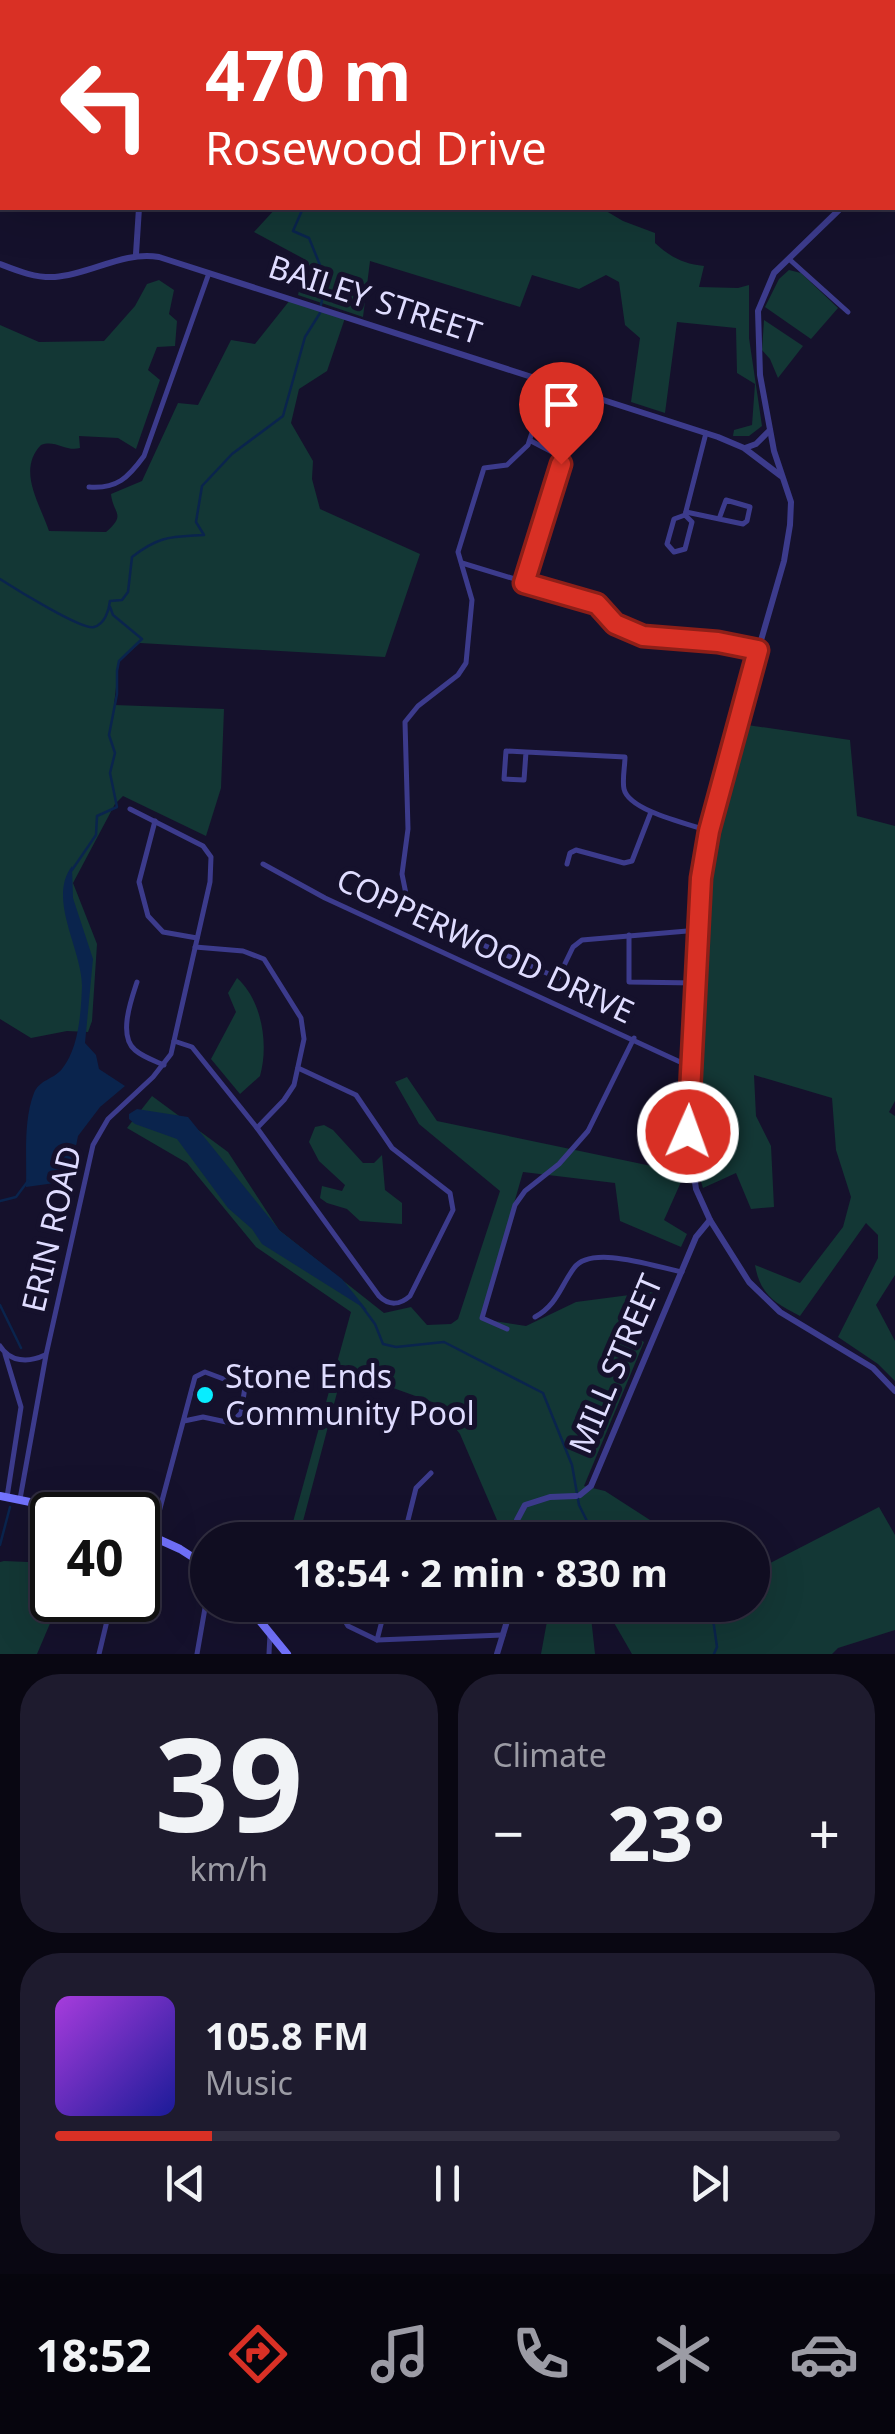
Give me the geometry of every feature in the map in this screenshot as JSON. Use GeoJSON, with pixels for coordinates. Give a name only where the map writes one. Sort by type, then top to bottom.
{"type":"FeatureCollection","features":[{"type":"Feature","properties":{"kind":"main road"},"geometry":{"type":"LineString","coordinates":[[3,1497],[30,1501]]}},
{"type":"Feature","properties":{"kind":"main road"},"geometry":{"type":"LineString","coordinates":[[160,1540],[190,1558]]}},
{"type":"Feature","properties":{"kind":"main road"},"geometry":{"type":"LineString","coordinates":[[260,1622],[287,1654]]}},
{"type":"Feature","properties":{"kind":"street"},"geometry":{"type":"LineString","coordinates":[[136,254],[139,210]]}},
{"type":"Feature","properties":{"kind":"street"},"geometry":{"type":"LineString","coordinates":[[839,210],[774,272],[758,312],[758,356],[770,430],[791,502],[790,525],[784,561],[709,831],[701,878],[690,1164],[710,1220],[760,1295],[780,1312],[859,1358],[895,1391]]}},
{"type":"Feature","properties":{"kind":"street","name":"BAILEY STREET"},"geometry":{"type":"LineString","coordinates":[[0,264],[34,276],[53,277],[136,254],[159,257],[706,433],[744,448],[782,476]]}},
{"type":"Feature","properties":{"kind":"street"},"geometry":{"type":"LineString","coordinates":[[789,259],[848,312]]}},
{"type":"Feature","properties":{"kind":"street"},"geometry":{"type":"LineString","coordinates":[[89,487],[115,486],[128,477],[144,456],[210,273]]}},
{"type":"Feature","properties":{"kind":"street"},"geometry":{"type":"LineString","coordinates":[[548,382],[531,441],[506,465],[484,468],[458,550],[472,600],[466,663],[406,722],[408,829],[402,874],[408,904],[422,918],[558,978],[577,942],[699,930]]}},
{"type":"Feature","properties":{"kind":"street"},"geometry":{"type":"LineString","coordinates":[[744,448],[756,444],[770,430]]}},
{"type":"Feature","properties":{"kind":"street"},"geometry":{"type":"LineString","coordinates":[[685,514],[706,433]]}},
{"type":"Feature","properties":{"kind":"street"},"geometry":{"type":"LineString","coordinates":[[524,583],[561,464],[556,454],[531,441]]}},
{"type":"Feature","properties":{"kind":"street"},"geometry":{"type":"LineString","coordinates":[[685,514],[692,521],[685,548],[674,552],[667,544],[674,518],[685,514],[744,524],[750,507],[726,500],[719,519]]}},
{"type":"Feature","properties":{"kind":"street"},"geometry":{"type":"LineString","coordinates":[[462,563],[597,604],[615,624],[643,636],[718,642],[758,650]]}},
{"type":"Feature","properties":{"kind":"street"},"geometry":{"type":"LineString","coordinates":[[526,752],[524,780],[504,779],[506,751],[625,756],[626,794],[651,812],[709,831]]}},
{"type":"Feature","properties":{"kind":"street","name":"ERIN ROAD"},"geometry":{"type":"LineString","coordinates":[[20,1499],[46,1355],[93,1145],[108,1119],[164,1065],[174,1041],[210,882],[211,857],[199,842],[130,809]]}},
{"type":"Feature","properties":{"kind":"street"},"geometry":{"type":"LineString","coordinates":[[566,864],[570,853],[579,850],[624,863],[632,861],[651,812]]}},
{"type":"Feature","properties":{"kind":"street"},"geometry":{"type":"LineString","coordinates":[[155,821],[138,882],[150,920],[163,932],[197,938]]}},
{"type":"Feature","properties":{"kind":"street","name":"COPPERWOOD DRIVE"},"geometry":{"type":"LineString","coordinates":[[263,864],[266,869],[360,914],[691,1067]]}},
{"type":"Feature","properties":{"kind":"street"},"geometry":{"type":"LineString","coordinates":[[629,935],[629,982],[696,983]]}},
{"type":"Feature","properties":{"kind":"street"},"geometry":{"type":"LineString","coordinates":[[194,948],[243,951],[267,961],[302,1022],[304,1039],[288,1094],[257,1128]]}},
{"type":"Feature","properties":{"kind":"street"},"geometry":{"type":"LineString","coordinates":[[137,982],[131,1000],[128,1040],[135,1050],[164,1065]]}},
{"type":"Feature","properties":{"kind":"street"},"geometry":{"type":"LineString","coordinates":[[508,1329],[482,1318],[515,1205],[525,1190],[558,1164],[588,1132],[634,1038]]}},
{"type":"Feature","properties":{"kind":"street"},"geometry":{"type":"LineString","coordinates":[[174,1041],[192,1047],[257,1128],[379,1296],[392,1303],[407,1298],[453,1210],[450,1193],[392,1148],[356,1095],[298,1068]]}},
{"type":"Feature","properties":{"kind":"street","name":"MILL STREET"},"geometry":{"type":"LineString","coordinates":[[516,1522],[525,1506],[550,1497],[578,1496],[591,1486],[696,1237],[710,1220]]}},
{"type":"Feature","properties":{"kind":"street"},"geometry":{"type":"LineString","coordinates":[[536,1318],[554,1304],[574,1268],[585,1258],[603,1256],[682,1272]]}},
{"type":"Feature","properties":{"kind":"street"},"geometry":{"type":"LineString","coordinates":[[0,1346],[21,1407],[3,1497]]}},
{"type":"Feature","properties":{"kind":"street"},"geometry":{"type":"LineString","coordinates":[[5,1354],[24,1360],[46,1355]]}},
{"type":"Feature","properties":{"kind":"street"},"geometry":{"type":"LineString","coordinates":[[160,1508],[188,1398],[197,1374],[205,1372],[245,1387],[239,1416],[231,1423],[203,1417],[184,1421]]}},
{"type":"Feature","properties":{"kind":"street"},"geometry":{"type":"LineString","coordinates":[[408,1522],[416,1488],[431,1473]]}},
{"type":"Feature","properties":{"kind":"street"},"geometry":{"type":"LineString","coordinates":[[99,1654],[107,1622]]}},
{"type":"Feature","properties":{"kind":"street"},"geometry":{"type":"LineString","coordinates":[[197,1654],[203,1622]]}},
{"type":"Feature","properties":{"kind":"street"},"geometry":{"type":"LineString","coordinates":[[346,1622],[378,1640],[502,1636]]}},
{"type":"Feature","properties":{"kind":"street"},"geometry":{"type":"LineString","coordinates":[[378,1640],[382,1622]]}},
{"type":"Feature","properties":{"kind":"street"},"geometry":{"type":"LineString","coordinates":[[497,1654],[507,1622]]}},
{"type":"Feature","properties":{"kind":"street"},"geometry":{"type":"LineString","coordinates":[[269,1654],[270,1634]]}},
{"type":"Feature","properties":{"kind":"green space"},"geometry":{"type":"Polygon","coordinates":[[[274,210],[604,210],[655,233],[655,243],[672,256],[704,266],[699,287],[749,285],[749,338],[762,426],[749,436],[733,436],[734,430],[752,425],[755,384],[737,373],[736,328],[677,322],[665,413],[631,402],[640,338],[625,325],[619,282],[606,275],[579,289],[532,275],[520,307],[370,261],[363,317],[298,295],[306,260],[254,232],[274,210]]]}},
{"type":"Feature","properties":{"kind":"green space"},"geometry":{"type":"Polygon","coordinates":[[[789,270],[801,273],[838,308],[811,339],[765,307],[779,279],[789,270]]]}},
{"type":"Feature","properties":{"kind":"green space"},"geometry":{"type":"Polygon","coordinates":[[[159,280],[174,290],[169,314],[177,321],[175,346],[157,347],[148,370],[160,380],[136,449],[118,438],[79,436],[80,448],[41,445],[34,455],[30,476],[49,531],[106,532],[117,517],[111,494],[142,481],[178,403],[198,405],[231,340],[255,344],[290,300],[345,318],[327,371],[299,389],[291,423],[313,461],[312,479],[320,509],[420,554],[385,657],[140,643],[119,661],[114,705],[224,709],[221,788],[206,836],[123,796],[115,804],[73,883],[97,944],[92,1021],[88,1032],[67,1031],[31,1038],[0,1019],[0,325],[39,342],[104,341],[135,306],[147,284],[159,280]]]}},
{"type":"Feature","properties":{"kind":"green space"},"geometry":{"type":"Polygon","coordinates":[[[764,320],[803,346],[778,378],[762,350],[764,320]]]}},
{"type":"Feature","properties":{"kind":"green space"},"geometry":{"type":"Polygon","coordinates":[[[734,723],[850,740],[857,816],[895,826],[895,1101],[889,1112],[895,1116],[895,1275],[876,1305],[895,1341],[895,1381],[878,1364],[838,1337],[878,1258],[878,1235],[866,1223],[800,1316],[770,1296],[760,1283],[755,1265],[800,1283],[843,1227],[851,1197],[836,1150],[832,1098],[754,1075],[756,1116],[771,1146],[774,1207],[751,1209],[736,1173],[703,1188],[685,1130],[710,876],[734,723]]]}},
{"type":"Feature","properties":{"kind":"green space"},"geometry":{"type":"Polygon","coordinates":[[[237,978],[258,1011],[264,1051],[260,1076],[240,1094],[211,1059],[236,1012],[228,993],[237,978]]]}},
{"type":"Feature","properties":{"kind":"green space"},"geometry":{"type":"Polygon","coordinates":[[[407,1077],[437,1121],[685,1173],[664,1220],[687,1234],[681,1247],[620,1221],[615,1183],[523,1172],[481,1319],[526,1326],[576,1302],[660,1291],[653,1311],[635,1309],[620,1330],[644,1342],[584,1486],[605,1491],[653,1522],[499,1522],[460,1434],[435,1403],[343,1370],[303,1522],[293,1522],[351,1312],[256,1247],[187,1163],[127,1128],[152,1096],[228,1152],[279,1230],[384,1313],[411,1307],[427,1325],[451,1324],[458,1319],[500,1191],[419,1124],[395,1082],[407,1077]]]}},
{"type":"Feature","properties":{"kind":"green space"},"geometry":{"type":"Polygon","coordinates":[[[324,1125],[363,1163],[374,1163],[382,1155],[385,1190],[402,1203],[402,1224],[360,1221],[347,1209],[320,1198],[322,1186],[342,1191],[345,1185],[319,1161],[309,1142],[315,1127],[324,1125]]]}},
{"type":"Feature","properties":{"kind":"green space"},"geometry":{"type":"Polygon","coordinates":[[[879,1507],[895,1535],[895,1630],[838,1648],[832,1654],[632,1654],[614,1622],[770,1622],[770,1563],[879,1507]]]}},
{"type":"Feature","properties":{"kind":"green space"},"geometry":{"type":"Polygon","coordinates":[[[0,1562],[30,1562],[30,1622],[51,1622],[37,1654],[0,1654],[0,1562]]]}},
{"type":"Feature","properties":{"kind":"green space"},"geometry":{"type":"Polygon","coordinates":[[[547,1622],[592,1622],[595,1654],[541,1654],[547,1622]]]}},
{"type":"Feature","properties":{"kind":"water"},"geometry":{"type":"Polygon","coordinates":[[[72,866],[73,898],[93,959],[85,1043],[96,1055],[99,1069],[125,1086],[100,1107],[78,1136],[69,1181],[26,1187],[27,1127],[34,1093],[68,1060],[80,1018],[81,972],[63,893],[72,866]]]}},
{"type":"Feature","properties":{"kind":"water"},"geometry":{"type":"Polygon","coordinates":[[[137,1109],[188,1117],[280,1231],[342,1279],[367,1310],[262,1244],[252,1229],[228,1208],[177,1139],[129,1119],[129,1114],[137,1109]]]}},
{"type":"Feature","properties":{"kind":"waterway"},"geometry":{"type":"LineString","coordinates":[[302,210],[293,231],[309,238],[326,280],[321,305]]}},
{"type":"Feature","properties":{"kind":"waterway"},"geometry":{"type":"LineString","coordinates":[[0,579],[77,622],[94,627],[101,623],[110,601],[122,600],[128,592],[132,557],[159,541],[204,535],[196,522],[202,486],[232,454],[283,416],[305,337],[320,313]]}},
{"type":"Feature","properties":{"kind":"waterway"},"geometry":{"type":"LineString","coordinates":[[72,870],[96,835],[97,816],[117,807],[110,773],[115,753],[109,735],[117,671],[119,661],[142,639],[113,615],[110,607]]}},
{"type":"Feature","properties":{"kind":"waterway"},"geometry":{"type":"LineString","coordinates":[[0,1201],[16,1197],[28,1181]]}},
{"type":"Feature","properties":{"kind":"waterway"},"geometry":{"type":"LineString","coordinates":[[0,1305],[21,1348]]}},
{"type":"Feature","properties":{"kind":"waterway"},"geometry":{"type":"LineString","coordinates":[[361,1305],[383,1344],[396,1347],[444,1342],[543,1393],[572,1465],[579,1505],[588,1522]]}},
{"type":"Feature","properties":{"kind":"waterway"},"geometry":{"type":"LineString","coordinates":[[0,1545],[10,1507]]}},
{"type":"Feature","properties":{"kind":"waterway"},"geometry":{"type":"LineString","coordinates":[[713,1622],[717,1647],[714,1654]]}},
{"type":"Feature","properties":{"kind":"place","name":"Stone Ends Community Pool"},"geometry":{"type":"Point","coordinates":[205,1395]}},
{"type":"Feature","properties":{"kind":"route"},"geometry":{"type":"LineString","coordinates":[[561,464],[524,583],[597,604],[615,624],[643,636],[718,642],[758,650],[709,831],[701,878],[688,1132]]}}]}
